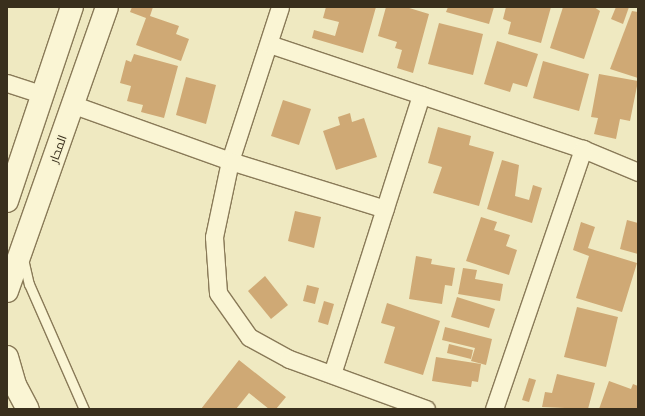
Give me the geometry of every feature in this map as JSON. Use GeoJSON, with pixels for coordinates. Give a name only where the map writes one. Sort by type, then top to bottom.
{"type":"FeatureCollection","features":[{"type":"Feature","properties":{"kind":"street"},"geometry":{"type":"LineString","coordinates":[[7,201],[72,7]]}},
{"type":"Feature","properties":{"kind":"street","name":"المحار"},"geometry":{"type":"LineString","coordinates":[[7,291],[74,105],[107,7]]}},
{"type":"Feature","properties":{"kind":"street"},"geometry":{"type":"LineString","coordinates":[[280,7],[230,161],[214,237],[218,293],[249,337],[289,359],[426,409]]}},
{"type":"Feature","properties":{"kind":"street"},"geometry":{"type":"LineString","coordinates":[[269,44],[583,149],[638,172]]}},
{"type":"Feature","properties":{"kind":"street"},"geometry":{"type":"LineString","coordinates":[[7,83],[43,95]]}},
{"type":"Feature","properties":{"kind":"street"},"geometry":{"type":"LineString","coordinates":[[332,374],[421,95]]}},
{"type":"Feature","properties":{"kind":"street"},"geometry":{"type":"LineString","coordinates":[[74,105],[230,161],[385,209]]}},
{"type":"Feature","properties":{"kind":"street"},"geometry":{"type":"LineString","coordinates":[[494,409],[583,149]]}},
{"type":"Feature","properties":{"kind":"street"},"geometry":{"type":"LineString","coordinates":[[7,357],[15,385],[28,409]]}},
{"type":"Feature","properties":{"kind":"lane"},"geometry":{"type":"LineString","coordinates":[[30,226],[24,272],[84,409]]}},
{"type":"Feature","properties":{"kind":"building"},"geometry":{"type":"Polygon","coordinates":[[[132,7],[153,7],[150,16],[179,26],[176,34],[189,39],[181,61],[136,45],[146,18],[130,12],[132,7]]]}},
{"type":"Feature","properties":{"kind":"building"},"geometry":{"type":"Polygon","coordinates":[[[326,7],[376,7],[363,53],[312,38],[314,30],[335,36],[339,22],[323,18],[326,7]]]}},
{"type":"Feature","properties":{"kind":"building"},"geometry":{"type":"Polygon","coordinates":[[[386,7],[406,7],[429,14],[413,73],[397,68],[402,50],[395,48],[397,42],[378,36],[386,7]]]}},
{"type":"Feature","properties":{"kind":"building"},"geometry":{"type":"Polygon","coordinates":[[[448,7],[494,7],[489,24],[446,12],[448,7]]]}},
{"type":"Feature","properties":{"kind":"building"},"geometry":{"type":"Polygon","coordinates":[[[506,7],[551,7],[541,43],[508,34],[511,22],[503,19],[506,7]]]}},
{"type":"Feature","properties":{"kind":"building"},"geometry":{"type":"Polygon","coordinates":[[[563,7],[594,7],[600,11],[584,59],[550,48],[563,7]]]}},
{"type":"Feature","properties":{"kind":"building"},"geometry":{"type":"Polygon","coordinates":[[[616,7],[629,7],[623,24],[611,19],[616,7]]]}},
{"type":"Feature","properties":{"kind":"building"},"geometry":{"type":"Polygon","coordinates":[[[632,11],[638,12],[638,78],[610,69],[632,11]]]}},
{"type":"Feature","properties":{"kind":"building"},"geometry":{"type":"Polygon","coordinates":[[[439,23],[483,34],[473,75],[428,64],[439,23]]]}},
{"type":"Feature","properties":{"kind":"building"},"geometry":{"type":"Polygon","coordinates":[[[497,41],[538,54],[527,87],[513,83],[510,92],[484,84],[497,41]]]}},
{"type":"Feature","properties":{"kind":"building"},"geometry":{"type":"Polygon","coordinates":[[[134,54],[178,66],[164,118],[141,112],[143,105],[127,101],[131,86],[120,83],[126,60],[131,62],[134,54]]]}},
{"type":"Feature","properties":{"kind":"building"},"geometry":{"type":"Polygon","coordinates":[[[543,61],[589,74],[579,111],[533,98],[543,61]]]}},
{"type":"Feature","properties":{"kind":"building"},"geometry":{"type":"Polygon","coordinates":[[[599,74],[638,81],[630,121],[620,119],[616,139],[594,134],[598,118],[591,117],[599,74]]]}},
{"type":"Feature","properties":{"kind":"building"},"geometry":{"type":"Polygon","coordinates":[[[186,77],[216,85],[206,124],[176,115],[186,77]]]}},
{"type":"Feature","properties":{"kind":"building"},"geometry":{"type":"Polygon","coordinates":[[[283,100],[311,109],[299,145],[271,136],[283,100]]]}},
{"type":"Feature","properties":{"kind":"building"},"geometry":{"type":"Polygon","coordinates":[[[350,113],[352,122],[364,118],[377,157],[336,170],[323,131],[340,125],[338,117],[350,113]]]}},
{"type":"Feature","properties":{"kind":"building"},"geometry":{"type":"Polygon","coordinates":[[[438,127],[471,136],[469,145],[494,152],[479,206],[433,193],[442,167],[428,163],[438,127]]]}},
{"type":"Feature","properties":{"kind":"building"},"geometry":{"type":"Polygon","coordinates":[[[502,160],[519,165],[515,196],[529,200],[533,185],[542,188],[532,223],[487,209],[502,160]]]}},
{"type":"Feature","properties":{"kind":"building"},"geometry":{"type":"Polygon","coordinates":[[[295,211],[321,217],[314,248],[288,241],[295,211]]]}},
{"type":"Feature","properties":{"kind":"building"},"geometry":{"type":"Polygon","coordinates":[[[481,217],[497,222],[494,230],[510,235],[506,246],[517,250],[509,275],[466,261],[481,217]]]}},
{"type":"Feature","properties":{"kind":"building"},"geometry":{"type":"Polygon","coordinates":[[[627,220],[638,223],[638,254],[620,249],[627,220]]]}},
{"type":"Feature","properties":{"kind":"building"},"geometry":{"type":"Polygon","coordinates":[[[581,222],[595,227],[588,248],[637,263],[622,312],[576,298],[589,256],[573,250],[581,222]]]}},
{"type":"Feature","properties":{"kind":"building"},"geometry":{"type":"Polygon","coordinates":[[[416,256],[432,259],[431,264],[455,268],[452,286],[445,285],[442,304],[409,299],[416,256]]]}},
{"type":"Feature","properties":{"kind":"building"},"geometry":{"type":"Polygon","coordinates":[[[463,268],[477,270],[475,279],[503,284],[500,301],[458,294],[463,268]]]}},
{"type":"Feature","properties":{"kind":"building"},"geometry":{"type":"Polygon","coordinates":[[[265,276],[288,305],[271,319],[248,291],[265,276]]]}},
{"type":"Feature","properties":{"kind":"building"},"geometry":{"type":"Polygon","coordinates":[[[307,285],[319,288],[315,304],[303,301],[307,285]]]}},
{"type":"Feature","properties":{"kind":"building"},"geometry":{"type":"Polygon","coordinates":[[[457,297],[495,309],[489,328],[451,317],[457,297]]]}},
{"type":"Feature","properties":{"kind":"building"},"geometry":{"type":"Polygon","coordinates":[[[324,301],[334,304],[328,325],[318,322],[324,301]]]}},
{"type":"Feature","properties":{"kind":"building"},"geometry":{"type":"Polygon","coordinates":[[[387,303],[440,321],[423,375],[384,363],[395,327],[381,323],[387,303]]]}},
{"type":"Feature","properties":{"kind":"building"},"geometry":{"type":"Polygon","coordinates":[[[577,307],[618,317],[606,367],[564,357],[577,307]]]}},
{"type":"Feature","properties":{"kind":"building"},"geometry":{"type":"Polygon","coordinates":[[[445,327],[492,339],[486,365],[471,361],[475,348],[442,340],[445,327]]]}},
{"type":"Feature","properties":{"kind":"building"},"geometry":{"type":"Polygon","coordinates":[[[449,344],[473,350],[471,359],[447,353],[449,344]]]}},
{"type":"Feature","properties":{"kind":"building"},"geometry":{"type":"Polygon","coordinates":[[[436,357],[481,364],[478,382],[472,381],[471,387],[432,381],[436,357]]]}},
{"type":"Feature","properties":{"kind":"building"},"geometry":{"type":"Polygon","coordinates":[[[239,360],[286,397],[276,409],[269,409],[249,393],[236,409],[201,409],[239,360]]]}},
{"type":"Feature","properties":{"kind":"building"},"geometry":{"type":"Polygon","coordinates":[[[557,374],[595,383],[588,409],[542,407],[545,392],[552,393],[557,374]]]}},
{"type":"Feature","properties":{"kind":"building"},"geometry":{"type":"Polygon","coordinates":[[[529,378],[536,380],[529,402],[522,400],[529,378]]]}},
{"type":"Feature","properties":{"kind":"building"},"geometry":{"type":"Polygon","coordinates":[[[609,381],[631,389],[633,384],[638,386],[638,409],[599,409],[609,381]]]}}]}
